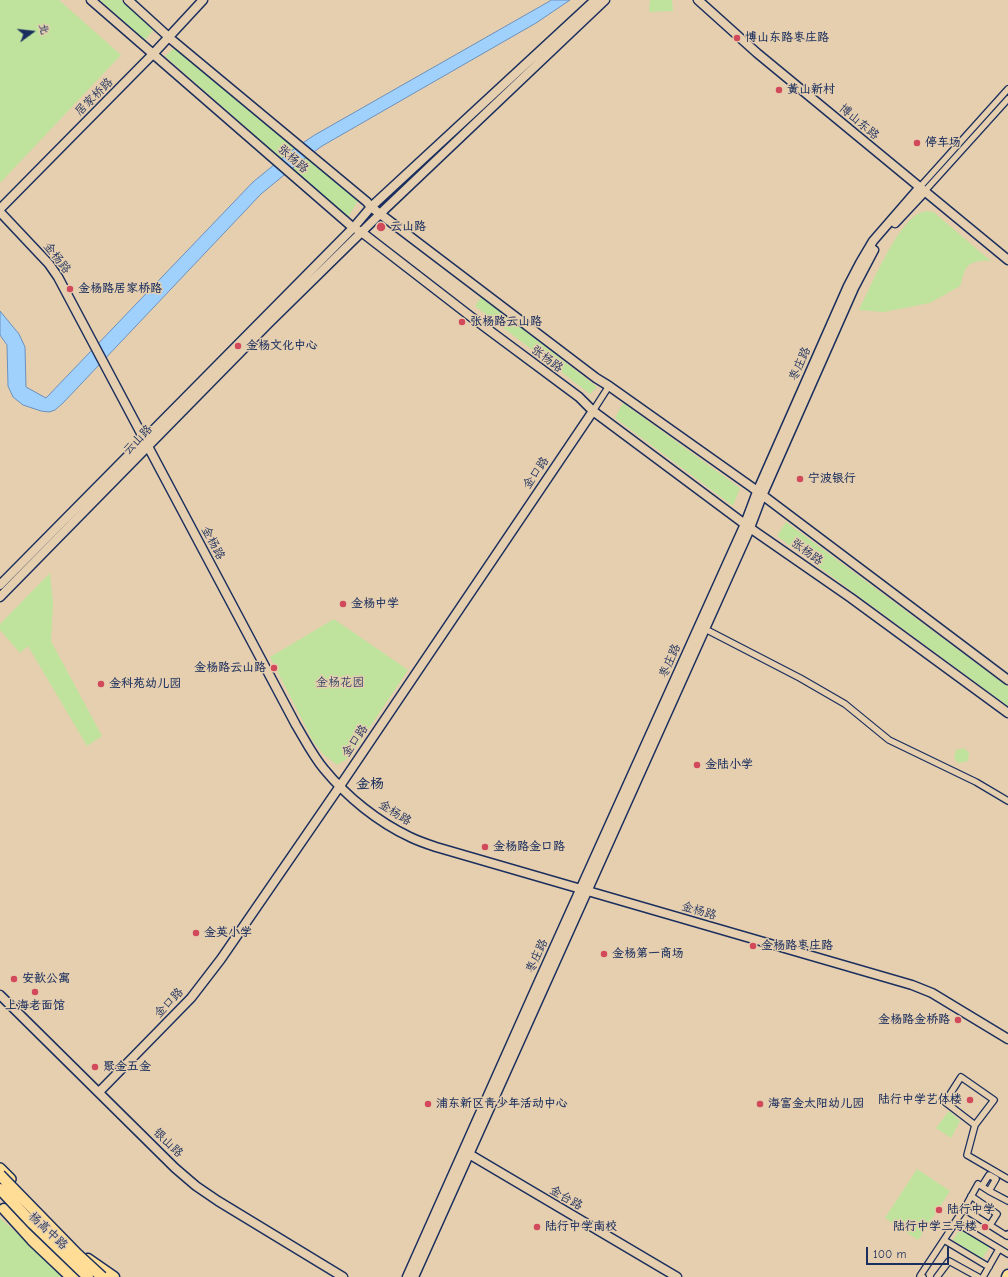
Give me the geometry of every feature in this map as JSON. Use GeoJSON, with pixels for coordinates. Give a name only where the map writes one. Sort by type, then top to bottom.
{"type":"FeatureCollection","features":[{"type":"Feature","properties":{"kind":"highway","name":"杨高中路"},"geometry":{"type":"LineString","coordinates":[[0,1175],[77,1254],[102,1277]]}},
{"type":"Feature","properties":{"kind":"highway","name":"杨高中路"},"geometry":{"type":"LineString","coordinates":[[0,1189],[33,1224],[88,1277]]}},
{"type":"Feature","properties":{"kind":"highway"},"geometry":{"type":"LineString","coordinates":[[2,1207],[32,1240],[71,1277]]}},
{"type":"Feature","properties":{"kind":"highway"},"geometry":{"type":"LineString","coordinates":[[88,1258],[114,1277]]}},
{"type":"Feature","properties":{"kind":"main road"},"geometry":{"type":"LineString","coordinates":[[0,1168],[73,1244]]}},
{"type":"Feature","properties":{"kind":"main road","name":"杨高中路"},"geometry":{"type":"LineString","coordinates":[[0,1193],[41,1225],[73,1244],[107,1277]]}},
{"type":"Feature","properties":{"kind":"main road","name":"杨高中路"},"geometry":{"type":"LineString","coordinates":[[2,1207],[38,1238],[79,1277]]}},
{"type":"Feature","properties":{"kind":"main road"},"geometry":{"type":"LineString","coordinates":[[1004,1277],[1008,1269]]}},
{"type":"Feature","properties":{"kind":"street","name":"张杨路"},"geometry":{"type":"LineString","coordinates":[[91,0],[354,227],[579,397],[593,411],[748,526],[1008,713]]}},
{"type":"Feature","properties":{"kind":"street","name":"张杨路"},"geometry":{"type":"LineString","coordinates":[[128,0],[380,214],[596,378],[760,494],[1008,680]]}},
{"type":"Feature","properties":{"kind":"street","name":"居家桥路"},"geometry":{"type":"LineString","coordinates":[[0,209],[153,54],[203,0]]}},
{"type":"Feature","properties":{"kind":"street","name":"云山路"},"geometry":{"type":"LineString","coordinates":[[0,597],[354,227],[371,207],[595,0]]}},
{"type":"Feature","properties":{"kind":"street","name":"云山路"},"geometry":{"type":"LineString","coordinates":[[0,585],[147,443],[361,232],[604,0]]}},
{"type":"Feature","properties":{"kind":"street","name":"博山东路"},"geometry":{"type":"LineString","coordinates":[[698,0],[757,53],[1008,260]]}},
{"type":"Feature","properties":{"kind":"street","name":"枣庄路"},"geometry":{"type":"LineString","coordinates":[[407,1277],[466,1153],[748,526],[760,494],[865,266],[877,245],[1008,89]]}},
{"type":"Feature","properties":{"kind":"street","name":"枣庄路"},"geometry":{"type":"LineString","coordinates":[[922,190],[1008,99]]}},
{"type":"Feature","properties":{"kind":"street","name":"金杨路"},"geometry":{"type":"LineString","coordinates":[[0,212],[49,264],[58,277],[308,747],[323,769],[354,800],[385,823],[410,837],[436,847],[912,985],[932,993],[1008,1038]]}},
{"type":"Feature","properties":{"kind":"street","name":"金口路"},"geometry":{"type":"LineString","coordinates":[[99,1092],[178,1012],[206,980],[340,786],[609,386]]}},
{"type":"Feature","properties":{"kind":"street"},"geometry":{"type":"LineString","coordinates":[[709,632],[800,678],[845,704],[889,740],[944,768],[976,782],[1008,802]]}},
{"type":"Feature","properties":{"kind":"street","name":"银山路"},"geometry":{"type":"LineString","coordinates":[[0,995],[175,1168],[196,1186],[343,1277]]}},
{"type":"Feature","properties":{"kind":"street"},"geometry":{"type":"LineString","coordinates":[[975,1125],[945,1102],[961,1077],[994,1100],[975,1125],[967,1155],[1008,1179]]}},
{"type":"Feature","properties":{"kind":"street","name":"枣庄路"},"geometry":{"type":"LineString","coordinates":[[414,1277],[466,1153]]}},
{"type":"Feature","properties":{"kind":"street","name":"金台路"},"geometry":{"type":"LineString","coordinates":[[466,1153],[677,1277]]}},
{"type":"Feature","properties":{"kind":"street"},"geometry":{"type":"LineString","coordinates":[[982,1186],[989,1175],[996,1179],[990,1191]]}},
{"type":"Feature","properties":{"kind":"street"},"geometry":{"type":"LineString","coordinates":[[921,1277],[978,1184],[1008,1201]]}},
{"type":"Feature","properties":{"kind":"street"},"geometry":{"type":"LineString","coordinates":[[971,1196],[997,1214],[990,1225]]}},
{"type":"Feature","properties":{"kind":"street"},"geometry":{"type":"LineString","coordinates":[[964,1209],[1007,1236],[1008,1234]]}},
{"type":"Feature","properties":{"kind":"street"},"geometry":{"type":"LineString","coordinates":[[955,1222],[1008,1254]]}},
{"type":"Feature","properties":{"kind":"street"},"geometry":{"type":"LineString","coordinates":[[944,1240],[989,1267]]}},
{"type":"Feature","properties":{"kind":"street"},"geometry":{"type":"LineString","coordinates":[[983,1277],[999,1249]]}},
{"type":"Feature","properties":{"kind":"street"},"geometry":{"type":"LineString","coordinates":[[937,1277],[949,1261],[978,1277]]}},
{"type":"Feature","properties":{"kind":"green space"},"geometry":{"type":"Polygon","coordinates":[[[0,0],[59,0],[121,55],[0,183],[0,0]]]}},
{"type":"Feature","properties":{"kind":"green space"},"geometry":{"type":"Polygon","coordinates":[[[100,0],[121,0],[154,29],[145,40],[100,0]]]}},
{"type":"Feature","properties":{"kind":"green space"},"geometry":{"type":"Polygon","coordinates":[[[650,0],[672,0],[673,11],[649,12],[650,0]]]}},
{"type":"Feature","properties":{"kind":"green space"},"geometry":{"type":"Polygon","coordinates":[[[177,46],[358,201],[348,217],[165,56],[177,46]]]}},
{"type":"Feature","properties":{"kind":"green space"},"geometry":{"type":"Polygon","coordinates":[[[927,211],[934,212],[991,261],[978,261],[968,266],[963,275],[960,286],[930,303],[884,312],[859,310],[877,273],[901,230],[918,214],[927,211]]]}},
{"type":"Feature","properties":{"kind":"green space"},"geometry":{"type":"Polygon","coordinates":[[[481,297],[597,387],[590,394],[475,306],[481,297]]]}},
{"type":"Feature","properties":{"kind":"green space"},"geometry":{"type":"Polygon","coordinates":[[[623,403],[740,488],[733,506],[615,418],[623,403]]]}},
{"type":"Feature","properties":{"kind":"green space"},"geometry":{"type":"Polygon","coordinates":[[[786,522],[1008,687],[1008,706],[777,536],[786,522]]]}},
{"type":"Feature","properties":{"kind":"green space"},"geometry":{"type":"Polygon","coordinates":[[[50,573],[53,602],[51,641],[102,736],[87,746],[28,646],[20,653],[0,630],[0,624],[50,573]]]}},
{"type":"Feature","properties":{"kind":"green space","name":"金杨花园"},"geometry":{"type":"Polygon","coordinates":[[[334,619],[408,670],[350,757],[337,765],[323,754],[313,741],[270,657],[334,619]]]}},
{"type":"Feature","properties":{"kind":"green space"},"geometry":{"type":"Polygon","coordinates":[[[964,748],[969,753],[968,761],[958,763],[954,758],[956,750],[964,748]]]}},
{"type":"Feature","properties":{"kind":"green space"},"geometry":{"type":"Polygon","coordinates":[[[949,1111],[960,1121],[951,1138],[936,1128],[949,1111]]]}},
{"type":"Feature","properties":{"kind":"green space"},"geometry":{"type":"Polygon","coordinates":[[[917,1169],[950,1191],[918,1240],[885,1218],[917,1169]]]}},
{"type":"Feature","properties":{"kind":"green space"},"geometry":{"type":"Polygon","coordinates":[[[0,1218],[66,1277],[0,1277],[0,1218]]]}},
{"type":"Feature","properties":{"kind":"green space"},"geometry":{"type":"Polygon","coordinates":[[[961,1227],[990,1246],[982,1259],[953,1240],[961,1227]]]}},
{"type":"Feature","properties":{"kind":"water"},"geometry":{"type":"Polygon","coordinates":[[[552,0],[570,0],[536,23],[322,146],[261,194],[55,410],[49,412],[41,411],[23,405],[13,397],[8,386],[7,345],[0,335],[0,311],[19,334],[25,347],[26,387],[46,398],[253,182],[291,151],[313,136],[552,0]]]}},
{"type":"Feature","properties":{"kind":"place","name":"博山东路枣庄路"},"geometry":{"type":"Point","coordinates":[737,38]}},
{"type":"Feature","properties":{"kind":"place","name":"黄山新村"},"geometry":{"type":"Point","coordinates":[779,90]}},
{"type":"Feature","properties":{"kind":"place","name":"停车场"},"geometry":{"type":"Point","coordinates":[917,143]}},
{"type":"Feature","properties":{"kind":"place","name":"云山路"},"geometry":{"type":"Point","coordinates":[381,227]}},
{"type":"Feature","properties":{"kind":"place","name":"金杨路居家桥路"},"geometry":{"type":"Point","coordinates":[70,289]}},
{"type":"Feature","properties":{"kind":"place","name":"张杨路云山路"},"geometry":{"type":"Point","coordinates":[462,322]}},
{"type":"Feature","properties":{"kind":"place","name":"金杨文化中心"},"geometry":{"type":"Point","coordinates":[238,346]}},
{"type":"Feature","properties":{"kind":"place","name":"宁波银行"},"geometry":{"type":"Point","coordinates":[800,479]}},
{"type":"Feature","properties":{"kind":"place","name":"金杨中学"},"geometry":{"type":"Point","coordinates":[343,604]}},
{"type":"Feature","properties":{"kind":"place","name":"金杨路云山路"},"geometry":{"type":"Point","coordinates":[274,668]}},
{"type":"Feature","properties":{"kind":"place","name":"金科苑幼儿园"},"geometry":{"type":"Point","coordinates":[101,684]}},
{"type":"Feature","properties":{"kind":"place","name":"金陆小学"},"geometry":{"type":"Point","coordinates":[697,765]}},
{"type":"Feature","properties":{"kind":"place","name":"金杨路金口路"},"geometry":{"type":"Point","coordinates":[485,847]}},
{"type":"Feature","properties":{"kind":"place","name":"金英小学"},"geometry":{"type":"Point","coordinates":[196,933]}},
{"type":"Feature","properties":{"kind":"place","name":"金杨路枣庄路"},"geometry":{"type":"Point","coordinates":[753,946]}},
{"type":"Feature","properties":{"kind":"place","name":"金杨第一商场"},"geometry":{"type":"Point","coordinates":[604,954]}},
{"type":"Feature","properties":{"kind":"place","name":"安歆公寓"},"geometry":{"type":"Point","coordinates":[14,979]}},
{"type":"Feature","properties":{"kind":"place","name":"上海老面馆"},"geometry":{"type":"Point","coordinates":[35,992]}},
{"type":"Feature","properties":{"kind":"place","name":"金杨路金桥路"},"geometry":{"type":"Point","coordinates":[958,1020]}},
{"type":"Feature","properties":{"kind":"place","name":"聚金五金"},"geometry":{"type":"Point","coordinates":[95,1067]}},
{"type":"Feature","properties":{"kind":"place","name":"陆行中学艺体楼"},"geometry":{"type":"Point","coordinates":[970,1100]}},
{"type":"Feature","properties":{"kind":"place","name":"浦东新区青少年活动中心"},"geometry":{"type":"Point","coordinates":[428,1104]}},
{"type":"Feature","properties":{"kind":"place","name":"海富金太阳幼儿园"},"geometry":{"type":"Point","coordinates":[760,1104]}},
{"type":"Feature","properties":{"kind":"place","name":"陆行中学"},"geometry":{"type":"Point","coordinates":[939,1210]}},
{"type":"Feature","properties":{"kind":"place","name":"陆行中学南校"},"geometry":{"type":"Point","coordinates":[537,1227]}},
{"type":"Feature","properties":{"kind":"place","name":"陆行中学三号楼"},"geometry":{"type":"Point","coordinates":[985,1227]}},
{"type":"Feature","properties":{"kind":"district","name":"金杨"},"geometry":{"type":"Point","coordinates":[370,784]}}]}
